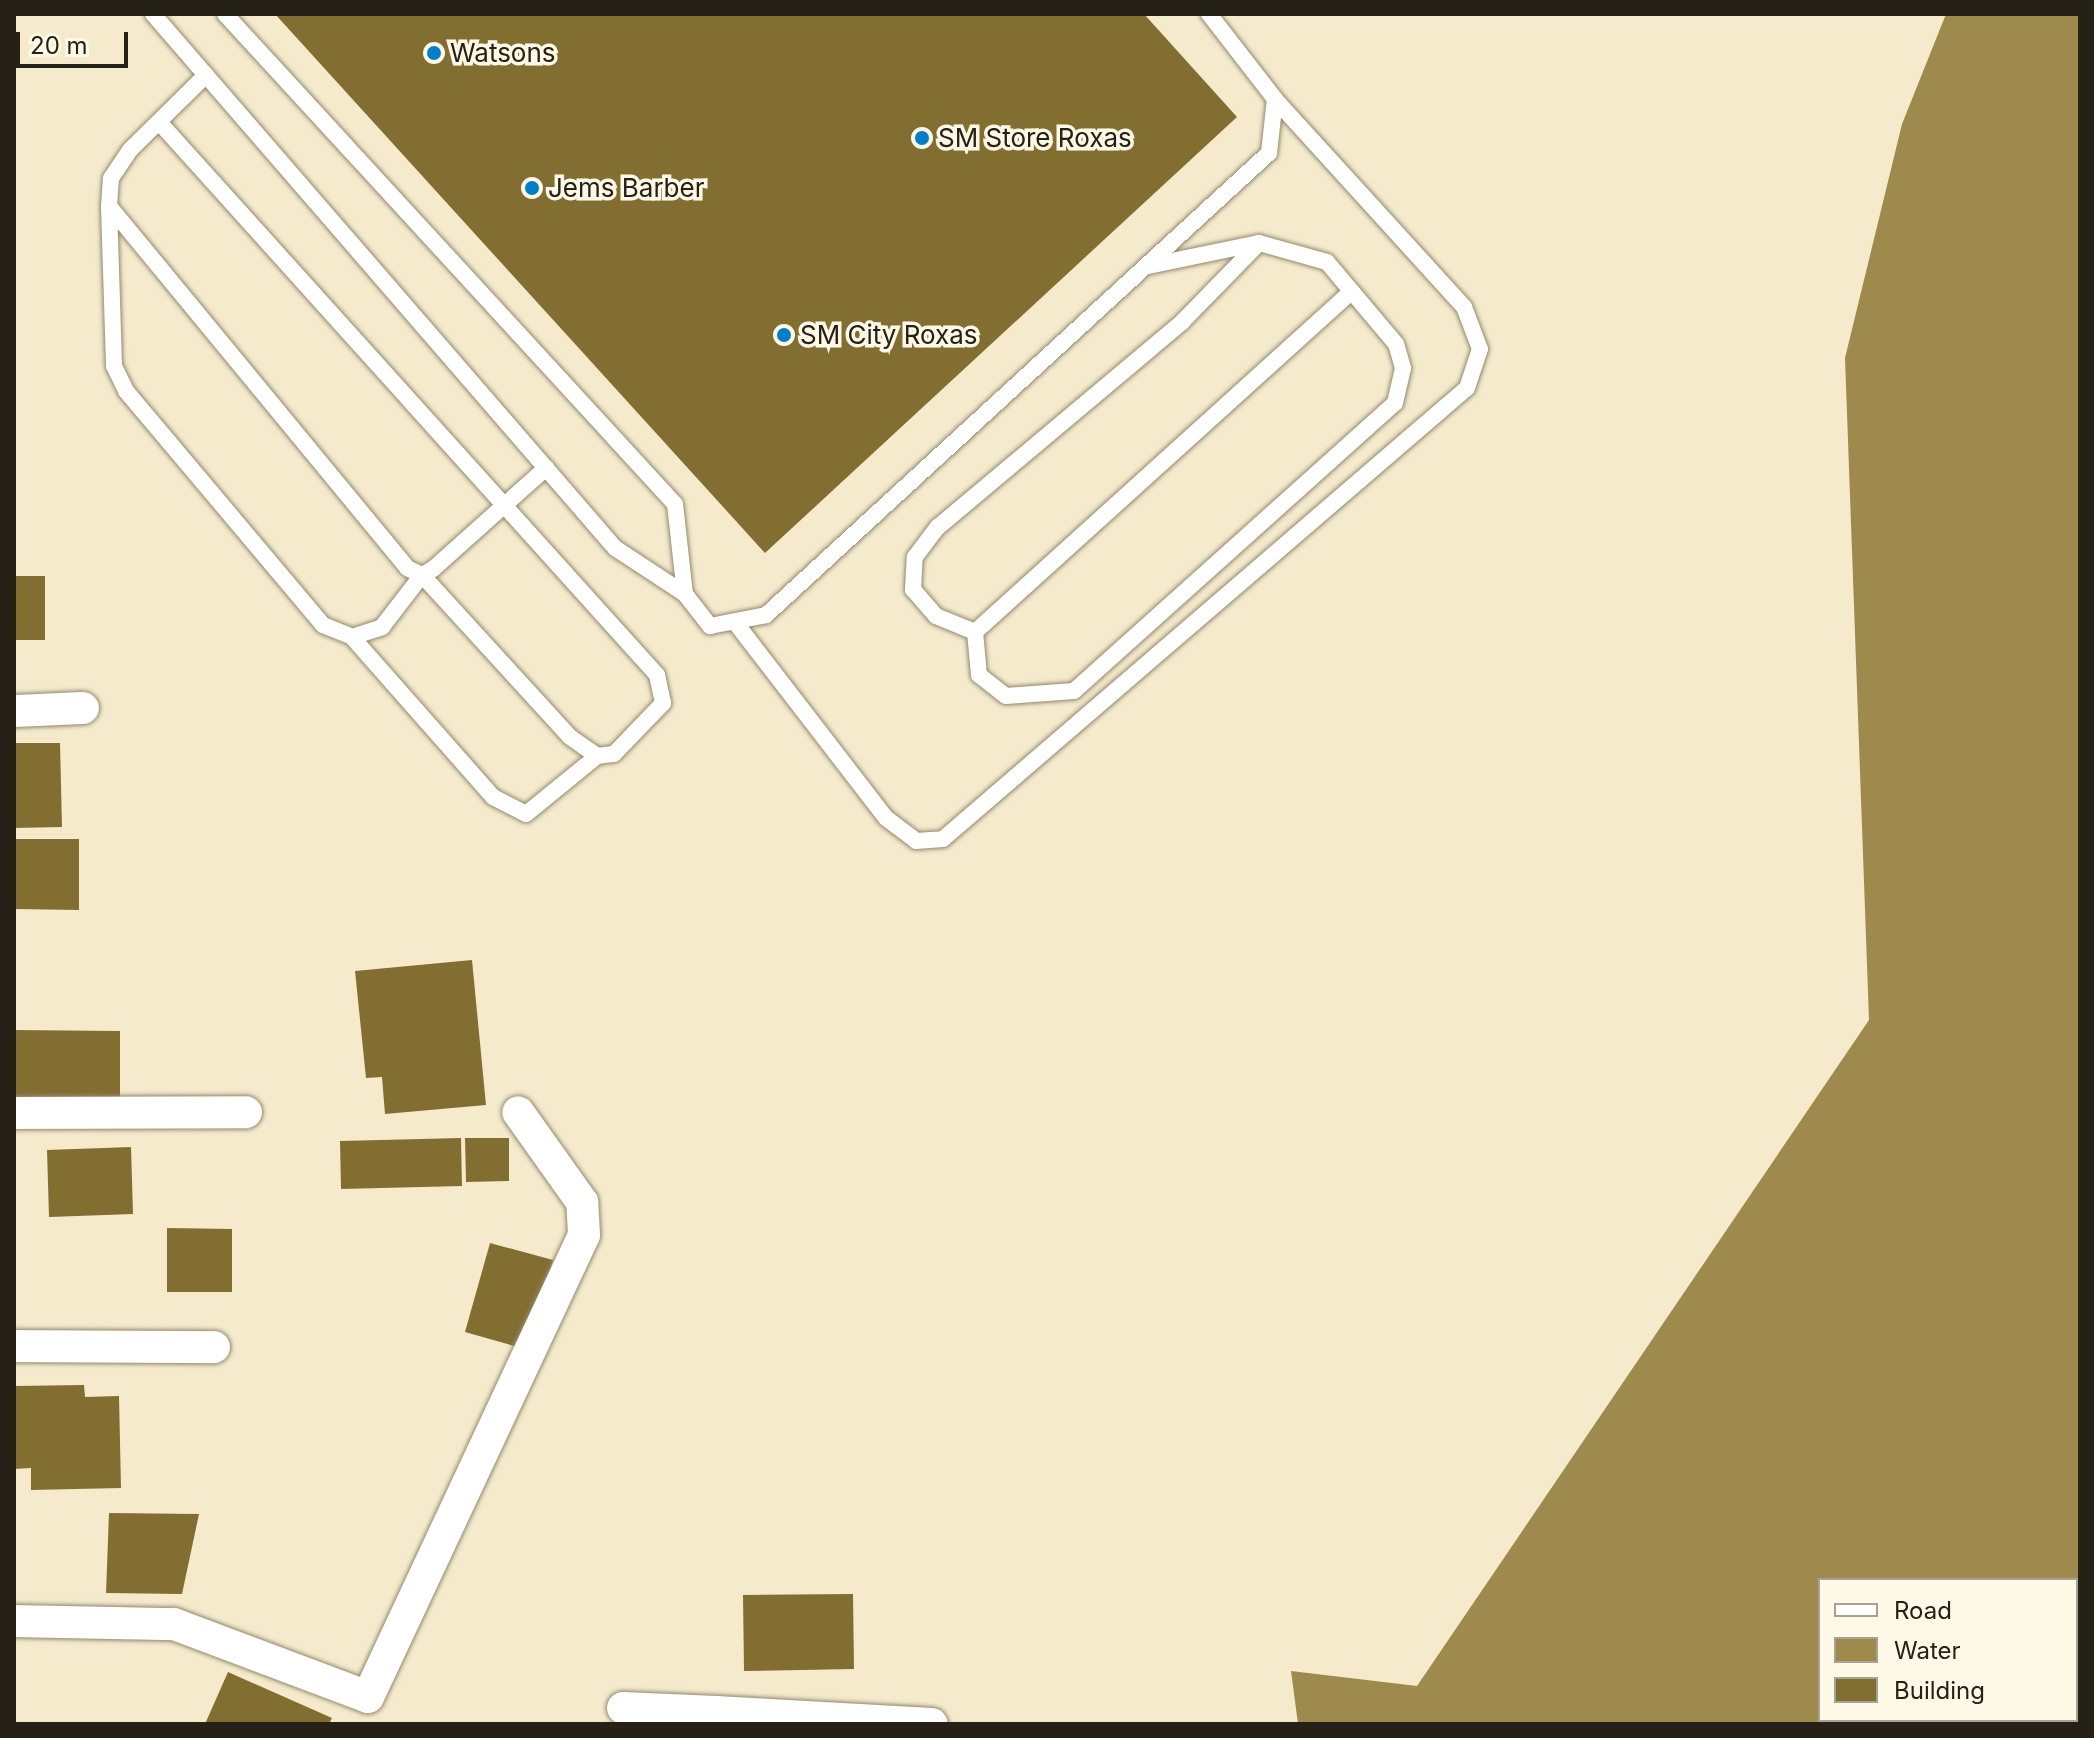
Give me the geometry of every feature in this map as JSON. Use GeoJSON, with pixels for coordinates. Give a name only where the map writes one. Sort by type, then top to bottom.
{"type":"FeatureCollection","features":[{"type":"Feature","properties":{"kind":"street"},"geometry":{"type":"LineString","coordinates":[[14,711],[83,708]]}},
{"type":"Feature","properties":{"kind":"street"},"geometry":{"type":"LineString","coordinates":[[14,1113],[246,1112]]}},
{"type":"Feature","properties":{"kind":"street"},"geometry":{"type":"LineString","coordinates":[[14,1621],[174,1624],[368,1697],[584,1235],[582,1202],[518,1112]]}},
{"type":"Feature","properties":{"kind":"street"},"geometry":{"type":"LineString","coordinates":[[14,1346],[214,1347]]}},
{"type":"Feature","properties":{"kind":"street"},"geometry":{"type":"LineString","coordinates":[[623,1708],[716,1718],[932,1724]]}},
{"type":"Feature","properties":{"kind":"lane"},"geometry":{"type":"LineString","coordinates":[[153,14],[615,548],[685,594],[710,626],[738,626],[766,615],[1269,153],[1275,99]]}},
{"type":"Feature","properties":{"kind":"lane"},"geometry":{"type":"LineString","coordinates":[[225,14],[675,504],[685,594]]}},
{"type":"Feature","properties":{"kind":"lane"},"geometry":{"type":"LineString","coordinates":[[738,626],[886,818],[916,841],[943,839],[1467,388],[1480,349],[1464,307],[1275,99],[1209,14]]}},
{"type":"Feature","properties":{"kind":"lane"},"geometry":{"type":"LineString","coordinates":[[159,122],[500,509],[657,675],[663,703],[614,754],[597,756],[526,814],[493,797],[352,637],[323,625],[126,391],[114,366],[109,206],[111,178],[159,122],[206,75]]}},
{"type":"Feature","properties":{"kind":"lane"},"geometry":{"type":"LineString","coordinates":[[109,206],[407,568],[422,575],[570,737],[597,756]]}},
{"type":"Feature","properties":{"kind":"lane"},"geometry":{"type":"LineString","coordinates":[[975,632],[979,675],[1006,696],[1074,691],[1395,403],[1403,368],[1396,344],[1327,262],[1259,243],[1146,266]]}},
{"type":"Feature","properties":{"kind":"lane"},"geometry":{"type":"LineString","coordinates":[[975,632],[936,616],[913,590],[915,557],[938,527],[1182,322],[1259,243]]}},
{"type":"Feature","properties":{"kind":"lane"},"geometry":{"type":"LineString","coordinates":[[975,632],[1352,291]]}},
{"type":"Feature","properties":{"kind":"lane"},"geometry":{"type":"LineString","coordinates":[[352,637],[382,627],[422,575],[546,468]]}},
{"type":"Feature","properties":{"kind":"water"},"geometry":{"type":"Polygon","coordinates":[[[1946,14],[2080,14],[2080,1724],[1298,1724],[1291,1671],[1417,1686],[1869,1020],[1845,358],[1902,124],[1946,14]]]}},
{"type":"Feature","properties":{"kind":"building","name":"SM City Roxas"},"geometry":{"type":"Polygon","coordinates":[[[275,14],[1144,14],[1237,117],[765,553],[275,14]]]}},
{"type":"Feature","properties":{"kind":"building"},"geometry":{"type":"Polygon","coordinates":[[[14,576],[45,576],[45,640],[14,640],[14,576]]]}},
{"type":"Feature","properties":{"kind":"building"},"geometry":{"type":"Polygon","coordinates":[[[14,743],[60,743],[62,827],[14,828],[14,743]]]}},
{"type":"Feature","properties":{"kind":"building"},"geometry":{"type":"Polygon","coordinates":[[[14,839],[79,839],[79,910],[14,909],[14,839]]]}},
{"type":"Feature","properties":{"kind":"building"},"geometry":{"type":"Polygon","coordinates":[[[472,960],[486,1105],[385,1114],[382,1077],[366,1078],[355,971],[472,960]]]}},
{"type":"Feature","properties":{"kind":"building"},"geometry":{"type":"Polygon","coordinates":[[[14,1030],[120,1031],[120,1100],[14,1099],[14,1030]]]}},
{"type":"Feature","properties":{"kind":"building"},"geometry":{"type":"Polygon","coordinates":[[[461,1138],[462,1186],[341,1189],[340,1141],[461,1138]]]}},
{"type":"Feature","properties":{"kind":"building"},"geometry":{"type":"Polygon","coordinates":[[[465,1138],[509,1138],[509,1181],[466,1182],[465,1138]]]}},
{"type":"Feature","properties":{"kind":"building"},"geometry":{"type":"Polygon","coordinates":[[[131,1147],[133,1214],[49,1217],[47,1150],[131,1147]]]}},
{"type":"Feature","properties":{"kind":"building"},"geometry":{"type":"Polygon","coordinates":[[[167,1228],[232,1229],[232,1292],[167,1292],[167,1228]]]}},
{"type":"Feature","properties":{"kind":"building"},"geometry":{"type":"Polygon","coordinates":[[[490,1243],[553,1260],[528,1350],[465,1332],[490,1243]]]}},
{"type":"Feature","properties":{"kind":"building"},"geometry":{"type":"Polygon","coordinates":[[[84,1385],[85,1397],[119,1396],[121,1488],[31,1490],[31,1468],[14,1469],[14,1386],[84,1385]]]}},
{"type":"Feature","properties":{"kind":"building"},"geometry":{"type":"Polygon","coordinates":[[[109,1513],[199,1514],[182,1594],[106,1593],[109,1513]]]}},
{"type":"Feature","properties":{"kind":"building"},"geometry":{"type":"Polygon","coordinates":[[[853,1594],[854,1669],[744,1671],[743,1595],[853,1594]]]}},
{"type":"Feature","properties":{"kind":"building"},"geometry":{"type":"Polygon","coordinates":[[[228,1672],[332,1718],[329,1724],[205,1724],[228,1672]]]}},
{"type":"Feature","properties":{"kind":"place","name":"Watsons"},"geometry":{"type":"Point","coordinates":[434,53]}},
{"type":"Feature","properties":{"kind":"place","name":"SM Store Roxas"},"geometry":{"type":"Point","coordinates":[922,138]}},
{"type":"Feature","properties":{"kind":"place","name":"Jems Barber"},"geometry":{"type":"Point","coordinates":[532,188]}},
{"type":"Feature","properties":{"kind":"place","name":"SM City Roxas"},"geometry":{"type":"Point","coordinates":[784,335]}}]}
